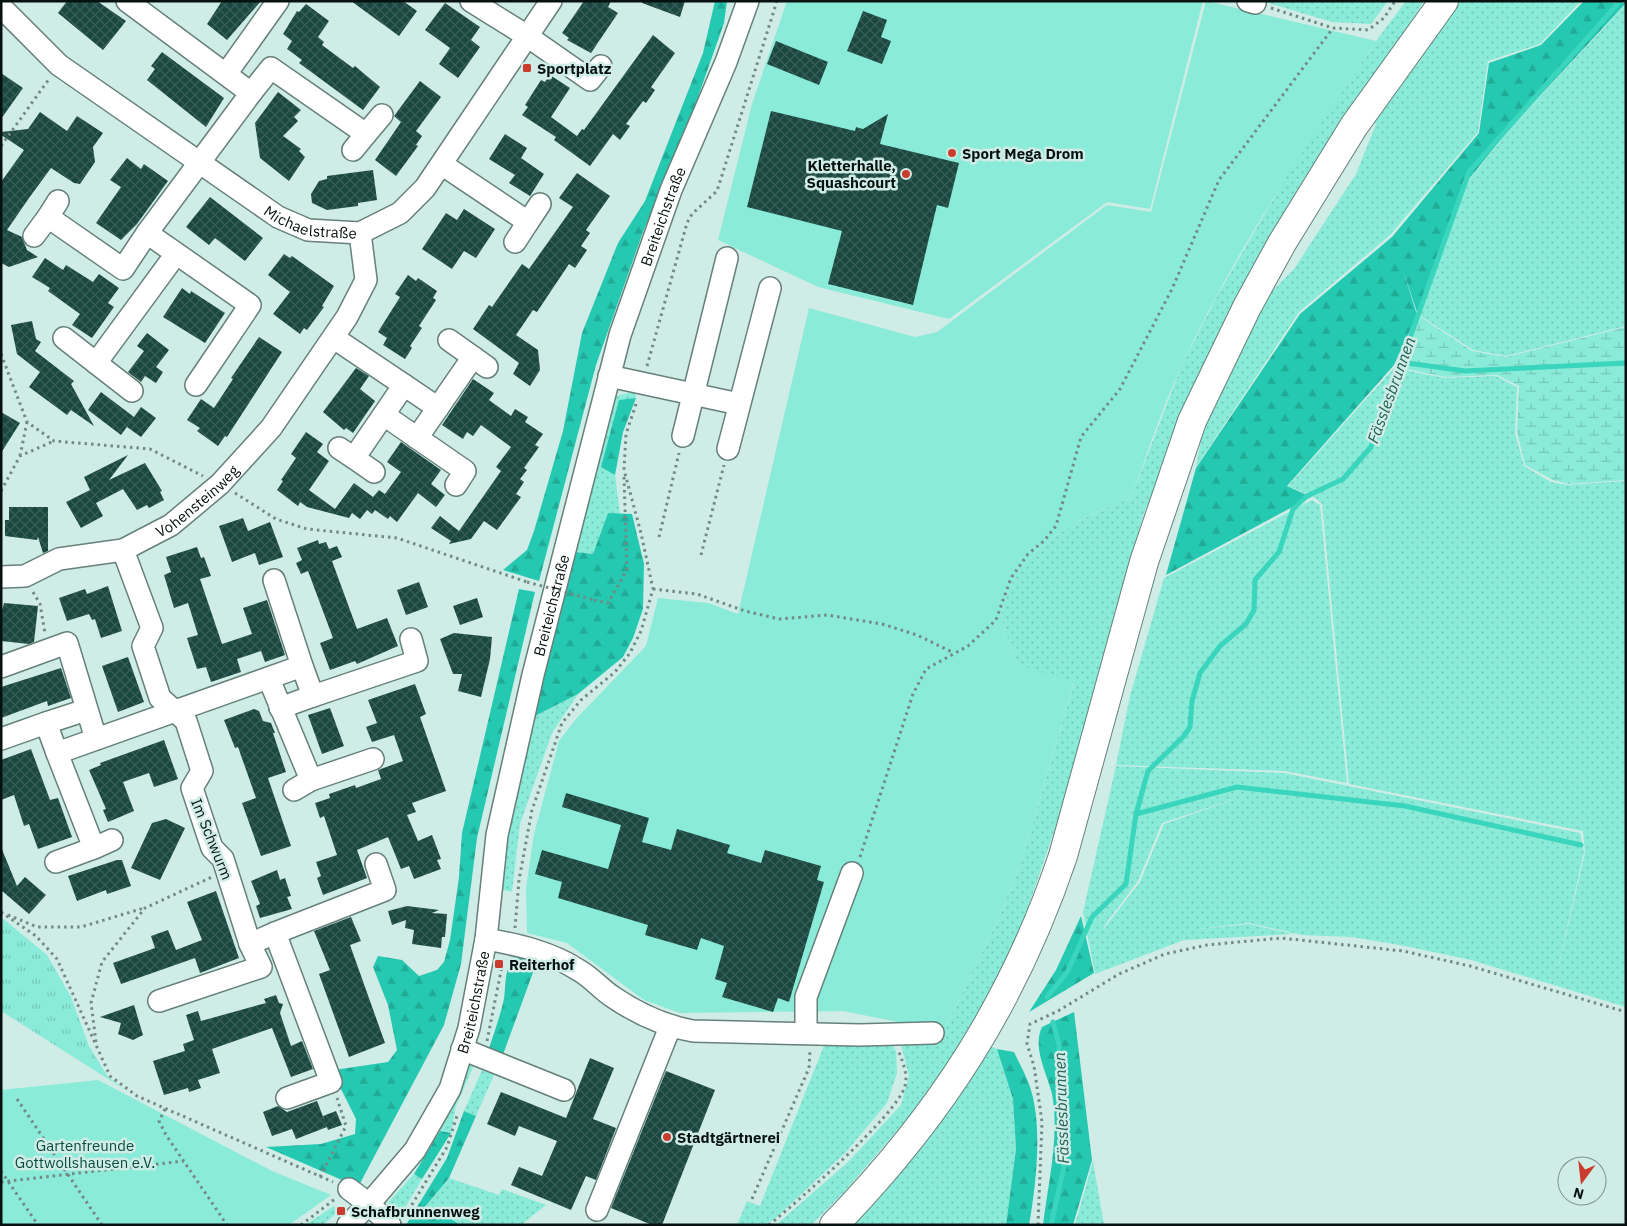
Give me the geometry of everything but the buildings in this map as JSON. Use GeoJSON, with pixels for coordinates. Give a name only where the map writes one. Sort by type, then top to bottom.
{"type":"FeatureCollection","features":[{"type":"Feature","properties":{"kind":"main road"},"geometry":{"type":"LineString","coordinates":[[834,1225],[861,1198],[927,1119],[956,1078],[1005,995],[1040,919],[1063,856],[1141,572],[1192,421],[1247,307],[1288,235],[1354,126],[1444,1]]}},
{"type":"Feature","properties":{"kind":"street"},"geometry":{"type":"LineString","coordinates":[[127,1],[251,93]]}},
{"type":"Feature","properties":{"kind":"street"},"geometry":{"type":"LineString","coordinates":[[226,74],[278,1]]}},
{"type":"Feature","properties":{"kind":"street"},"geometry":{"type":"LineString","coordinates":[[471,1],[592,79]]}},
{"type":"Feature","properties":{"kind":"street","name":"Michaelstraße"},"geometry":{"type":"LineString","coordinates":[[1,7],[59,65],[198,164],[278,217],[308,230],[360,233],[400,213],[425,188],[551,1]]}},
{"type":"Feature","properties":{"kind":"street","name":"Breiteichstraße"},"geometry":{"type":"LineString","coordinates":[[348,1225],[369,1204],[415,1150],[450,1089],[469,1028],[486,939],[497,835],[533,675],[620,335],[672,190],[726,62],[748,1]]}},
{"type":"Feature","properties":{"kind":"street"},"geometry":{"type":"LineString","coordinates":[[244,49],[271,68],[359,142],[382,115]]}},
{"type":"Feature","properties":{"kind":"street"},"geometry":{"type":"LineString","coordinates":[[123,269],[147,233],[271,68]]}},
{"type":"Feature","properties":{"kind":"street"},"geometry":{"type":"LineString","coordinates":[[442,165],[528,222]]}},
{"type":"Feature","properties":{"kind":"street"},"geometry":{"type":"LineString","coordinates":[[515,242],[540,204]]}},
{"type":"Feature","properties":{"kind":"street"},"geometry":{"type":"LineString","coordinates":[[34,236],[53,209],[123,269],[150,287]]}},
{"type":"Feature","properties":{"kind":"street"},"geometry":{"type":"LineString","coordinates":[[147,233],[250,305],[196,385]]}},
{"type":"Feature","properties":{"kind":"street","name":"Vohensteinweg"},"geometry":{"type":"LineString","coordinates":[[1,577],[24,576],[59,559],[123,550],[171,525],[220,484],[271,428],[334,338],[366,280],[360,233]]}},
{"type":"Feature","properties":{"kind":"street"},"geometry":{"type":"LineString","coordinates":[[96,363],[176,254]]}},
{"type":"Feature","properties":{"kind":"street"},"geometry":{"type":"LineString","coordinates":[[683,436],[727,258]]}},
{"type":"Feature","properties":{"kind":"street"},"geometry":{"type":"LineString","coordinates":[[728,450],[770,288]]}},
{"type":"Feature","properties":{"kind":"street"},"geometry":{"type":"LineString","coordinates":[[64,338],[132,391]]}},
{"type":"Feature","properties":{"kind":"street"},"geometry":{"type":"LineString","coordinates":[[334,338],[438,408]]}},
{"type":"Feature","properties":{"kind":"street"},"geometry":{"type":"LineString","coordinates":[[417,438],[438,408],[480,362],[449,340]]}},
{"type":"Feature","properties":{"kind":"street"},"geometry":{"type":"LineString","coordinates":[[609,376],[694,396],[740,404]]}},
{"type":"Feature","properties":{"kind":"street"},"geometry":{"type":"LineString","coordinates":[[374,472],[346,453],[384,415],[404,385]]}},
{"type":"Feature","properties":{"kind":"street"},"geometry":{"type":"LineString","coordinates":[[384,415],[465,471]]}},
{"type":"Feature","properties":{"kind":"street","name":"Im Schwurm"},"geometry":{"type":"LineString","coordinates":[[123,550],[152,628],[143,646],[148,663],[160,698],[186,721],[202,771],[192,788],[212,848],[223,860],[250,944],[261,967]]}},
{"type":"Feature","properties":{"kind":"street"},"geometry":{"type":"LineString","coordinates":[[274,580],[313,696]]}},
{"type":"Feature","properties":{"kind":"street"},"geometry":{"type":"LineString","coordinates":[[280,708],[313,696],[420,669],[411,639]]}},
{"type":"Feature","properties":{"kind":"street"},"geometry":{"type":"LineString","coordinates":[[1,667],[64,645],[96,739]]}},
{"type":"Feature","properties":{"kind":"street"},"geometry":{"type":"LineString","coordinates":[[58,753],[302,666]]}},
{"type":"Feature","properties":{"kind":"street"},"geometry":{"type":"LineString","coordinates":[[269,679],[280,708],[303,785],[373,759]]}},
{"type":"Feature","properties":{"kind":"street"},"geometry":{"type":"LineString","coordinates":[[1,739],[86,710]]}},
{"type":"Feature","properties":{"kind":"street"},"geometry":{"type":"LineString","coordinates":[[46,723],[58,753],[103,844],[56,862]]}},
{"type":"Feature","properties":{"kind":"street"},"geometry":{"type":"LineString","coordinates":[[250,944],[385,890],[376,864]]}},
{"type":"Feature","properties":{"kind":"street"},"geometry":{"type":"LineString","coordinates":[[806,1033],[806,997],[852,873]]}},
{"type":"Feature","properties":{"kind":"street"},"geometry":{"type":"LineString","coordinates":[[275,933],[331,1082],[287,1098]]}},
{"type":"Feature","properties":{"kind":"street"},"geometry":{"type":"LineString","coordinates":[[486,939],[550,954],[581,971],[612,997],[645,1016],[670,1027],[693,1031],[933,1033]]}},
{"type":"Feature","properties":{"kind":"street"},"geometry":{"type":"LineString","coordinates":[[160,1001],[286,959]]}},
{"type":"Feature","properties":{"kind":"street"},"geometry":{"type":"LineString","coordinates":[[597,1210],[670,1027]]}},
{"type":"Feature","properties":{"kind":"street"},"geometry":{"type":"LineString","coordinates":[[462,1049],[564,1090]]}},
{"type":"Feature","properties":{"kind":"street"},"geometry":{"type":"LineString","coordinates":[[348,1189],[369,1204],[390,1225]]}},
{"type":"Feature","properties":{"kind":"path"},"geometry":{"type":"LineString","coordinates":[[20,456],[54,441],[150,449],[220,484],[276,520],[307,530],[397,538],[528,582],[608,603],[627,570],[624,470],[626,434],[688,223],[692,214],[717,191],[777,1]]}},
{"type":"Feature","properties":{"kind":"path"},"geometry":{"type":"LineString","coordinates":[[1252,2],[1333,28],[1368,30],[1384,18],[1395,1]]}},
{"type":"Feature","properties":{"kind":"path"},"geometry":{"type":"LineString","coordinates":[[852,873],[863,851],[913,694],[926,669],[968,646],[996,620],[1010,578],[1028,554],[1044,541],[1056,526],[1081,437],[1120,389],[1172,289],[1219,180],[1333,28]]}},
{"type":"Feature","properties":{"kind":"path"},"geometry":{"type":"LineString","coordinates":[[1,146],[59,65]]}},
{"type":"Feature","properties":{"kind":"path"},"geometry":{"type":"LineString","coordinates":[[1,354],[27,422],[20,456],[1,491]]}},
{"type":"Feature","properties":{"kind":"path"},"geometry":{"type":"LineString","coordinates":[[27,422],[54,441]]}},
{"type":"Feature","properties":{"kind":"path"},"geometry":{"type":"LineString","coordinates":[[659,537],[683,436]]}},
{"type":"Feature","properties":{"kind":"path"},"geometry":{"type":"LineString","coordinates":[[701,555],[728,450]]}},
{"type":"Feature","properties":{"kind":"path"},"geometry":{"type":"LineString","coordinates":[[513,944],[519,880],[532,810],[562,723],[581,700],[615,672],[630,653],[641,631],[653,589],[641,533],[624,470]]}},
{"type":"Feature","properties":{"kind":"path"},"geometry":{"type":"LineString","coordinates":[[24,576],[64,645]]}},
{"type":"Feature","properties":{"kind":"path"},"geometry":{"type":"LineString","coordinates":[[653,589],[697,594],[745,611],[779,619],[827,615],[882,624],[917,634],[955,653]]}},
{"type":"Feature","properties":{"kind":"path"},"geometry":{"type":"LineString","coordinates":[[1,912],[37,927],[81,927],[145,908],[226,871]]}},
{"type":"Feature","properties":{"kind":"path"},"geometry":{"type":"LineString","coordinates":[[96,1045],[91,1003],[102,962],[145,908]]}},
{"type":"Feature","properties":{"kind":"path"},"geometry":{"type":"LineString","coordinates":[[1,912],[36,936],[57,959],[110,1076],[137,1096],[348,1189],[302,1225]]}},
{"type":"Feature","properties":{"kind":"path"},"geometry":{"type":"LineString","coordinates":[[1038,1225],[1042,1122],[1034,1066],[1027,1044],[1030,1024],[1058,1011],[1119,974],[1165,954],[1207,945],[1281,938],[1403,951],[1470,966],[1626,1012]]}},
{"type":"Feature","properties":{"kind":"path"},"geometry":{"type":"LineString","coordinates":[[752,1199],[809,1068],[810,1052],[806,1033]]}},
{"type":"Feature","properties":{"kind":"path"},"geometry":{"type":"LineString","coordinates":[[769,1225],[874,1128],[896,1101],[905,1086],[906,1072],[893,1034]]}},
{"type":"Feature","properties":{"kind":"path"},"geometry":{"type":"LineString","coordinates":[[320,1177],[346,1126],[331,1082]]}},
{"type":"Feature","properties":{"kind":"path"},"geometry":{"type":"LineString","coordinates":[[17,1099],[102,1225]]}},
{"type":"Feature","properties":{"kind":"path"},"geometry":{"type":"LineString","coordinates":[[165,1108],[159,1121],[166,1136],[226,1225]]}},
{"type":"Feature","properties":{"kind":"path"},"geometry":{"type":"LineString","coordinates":[[1,1182],[184,1161]]}},
{"type":"Feature","properties":{"kind":"path"},"geometry":{"type":"LineString","coordinates":[[1,1172],[38,1225]]}},
{"type":"Feature","properties":{"kind":"green space"},"geometry":{"type":"Polygon","coordinates":[[[715,1],[727,1],[724,23],[691,117],[643,232],[596,365],[539,581],[503,570],[527,550],[563,431],[582,333],[618,243],[645,201],[703,53],[715,1]]]}},
{"type":"Feature","properties":{"kind":"green space","name":"Sport Mega Drom"},"geometry":{"type":"Polygon","coordinates":[[[787,1],[1203,1],[1150,209],[1107,202],[949,319],[818,287],[718,240],[752,104],[787,1]]]}},
{"type":"Feature","properties":{"kind":"green space"},"geometry":{"type":"Polygon","coordinates":[[[1206,1],[1376,41],[1272,200],[1224,282],[1174,383],[1131,498],[1090,516],[1050,539],[1033,554],[1019,571],[1008,591],[1002,618],[1018,665],[1074,682],[1021,863],[997,922],[946,1026],[913,1025],[843,1011],[680,1013],[644,1000],[567,943],[527,933],[526,888],[534,834],[559,741],[576,719],[646,646],[658,598],[708,603],[738,614],[809,308],[915,337],[937,332],[1107,205],[1151,212],[1206,1]]]}},
{"type":"Feature","properties":{"kind":"green space"},"geometry":{"type":"Polygon","coordinates":[[[1388,1],[1371,24],[1332,22],[1265,2],[1388,1]]]}},
{"type":"Feature","properties":{"kind":"green space"},"geometry":{"type":"Polygon","coordinates":[[[1406,1],[1424,1],[1243,284],[1193,389],[1143,516],[1063,805],[1022,925],[986,1001],[970,1030],[920,1104],[845,1191],[811,1225],[776,1225],[848,1162],[901,1105],[909,1076],[895,1021],[913,1025],[946,1026],[997,922],[1021,863],[1074,683],[1018,665],[1002,618],[1008,591],[1019,572],[1033,554],[1050,540],[1090,516],[1131,498],[1181,367],[1217,296],[1296,160],[1376,41],[1406,1]]]}},
{"type":"Feature","properties":{"kind":"green space"},"geometry":{"type":"Polygon","coordinates":[[[1456,1],[1581,1],[1540,44],[1488,61],[1478,132],[1390,235],[1299,312],[1196,467],[1208,404],[1252,312],[1294,269],[1356,174],[1376,124],[1372,120],[1456,1]]]}},
{"type":"Feature","properties":{"kind":"green space"},"geometry":{"type":"Polygon","coordinates":[[[1584,1],[1626,3],[1511,127],[1469,179],[1418,315],[1403,270],[1417,315],[1394,365],[1287,486],[1311,497],[1166,575],[1196,468],[1300,314],[1392,237],[1479,133],[1489,63],[1541,45],[1584,1]]]}},
{"type":"Feature","properties":{"kind":"green space"},"geometry":{"type":"Polygon","coordinates":[[[1626,4],[1626,326],[1506,356],[1473,350],[1419,315],[1469,180],[1512,127],[1626,4]]]}},
{"type":"Feature","properties":{"kind":"green space"},"geometry":{"type":"Polygon","coordinates":[[[1419,316],[1472,351],[1506,357],[1626,327],[1626,480],[1568,484],[1553,480],[1525,465],[1517,432],[1519,386],[1497,375],[1446,377],[1395,367],[1419,316]]]}},
{"type":"Feature","properties":{"kind":"green space"},"geometry":{"type":"Polygon","coordinates":[[[1394,368],[1445,378],[1496,376],[1517,387],[1515,433],[1524,466],[1551,482],[1567,485],[1626,481],[1626,1007],[1471,960],[1352,937],[1302,935],[1249,923],[1191,930],[1249,924],[1293,934],[1184,940],[1095,974],[1083,912],[1116,766],[1284,773],[1580,833],[1584,852],[1555,982],[1585,853],[1583,831],[1349,784],[1322,504],[1315,498],[1288,486],[1394,368]],[[1241,797],[1162,823],[1138,881],[1104,926],[1107,933],[1105,927],[1140,882],[1164,824],[1241,797]]]}},
{"type":"Feature","properties":{"kind":"green space"},"geometry":{"type":"Polygon","coordinates":[[[635,391],[636,398],[619,401],[601,467],[615,475],[620,514],[608,513],[593,554],[575,552],[609,407],[617,396],[635,391]]]}},
{"type":"Feature","properties":{"kind":"green space"},"geometry":{"type":"Polygon","coordinates":[[[636,398],[623,432],[615,475],[601,467],[619,400],[636,398]]]}},
{"type":"Feature","properties":{"kind":"green space"},"geometry":{"type":"Polygon","coordinates":[[[1312,500],[1320,505],[1347,783],[1285,771],[1116,765],[1130,696],[1164,578],[1312,500]]]}},
{"type":"Feature","properties":{"kind":"green space"},"geometry":{"type":"Polygon","coordinates":[[[608,513],[632,514],[644,564],[643,609],[633,638],[623,657],[578,694],[531,718],[575,552],[593,554],[608,513]]]}},
{"type":"Feature","properties":{"kind":"green space"},"geometry":{"type":"Polygon","coordinates":[[[519,589],[535,592],[477,838],[461,964],[444,1025],[358,1187],[266,1147],[321,1144],[355,1134],[356,1119],[338,1083],[334,1070],[388,1062],[397,1050],[388,1005],[373,967],[378,956],[402,960],[419,976],[437,970],[444,962],[450,940],[459,877],[462,833],[519,589]]]}},
{"type":"Feature","properties":{"kind":"green space"},"geometry":{"type":"Polygon","coordinates":[[[578,694],[552,733],[520,824],[512,892],[499,889],[503,836],[531,718],[578,694]]]}},
{"type":"Feature","properties":{"kind":"green space"},"geometry":{"type":"Polygon","coordinates":[[[1081,916],[1094,973],[1029,1012],[1056,970],[1081,916]]]}},
{"type":"Feature","properties":{"kind":"green space"},"geometry":{"type":"Polygon","coordinates":[[[1,917],[47,955],[71,997],[89,1046],[108,1077],[127,1091],[1,1011],[1,917]]]}},
{"type":"Feature","properties":{"kind":"green space"},"geometry":{"type":"Polygon","coordinates":[[[516,955],[539,956],[501,1060],[488,1052],[504,999],[507,970],[516,955]]]}},
{"type":"Feature","properties":{"kind":"green space"},"geometry":{"type":"Polygon","coordinates":[[[1074,1012],[1092,1160],[1073,1225],[1043,1225],[1055,1126],[1052,1094],[1039,1052],[1039,1035],[1042,1027],[1074,1012]]]}},
{"type":"Feature","properties":{"kind":"green space"},"geometry":{"type":"Polygon","coordinates":[[[827,1038],[891,1043],[896,1051],[897,1073],[887,1103],[846,1152],[778,1216],[766,1225],[737,1225],[747,1201],[760,1206],[827,1038]]]}},
{"type":"Feature","properties":{"kind":"green space"},"geometry":{"type":"Polygon","coordinates":[[[987,1045],[997,1049],[1013,1099],[1016,1149],[1006,1225],[844,1225],[987,1045]]]}},
{"type":"Feature","properties":{"kind":"green space"},"geometry":{"type":"Polygon","coordinates":[[[997,1049],[1014,1052],[1034,1102],[1037,1156],[1029,1225],[1006,1225],[1016,1149],[1013,1099],[997,1049]]]}},
{"type":"Feature","properties":{"kind":"green space"},"geometry":{"type":"Polygon","coordinates":[[[469,1062],[475,1063],[456,1106],[451,1133],[440,1131],[469,1062]]]}},
{"type":"Feature","properties":{"kind":"green space"},"geometry":{"type":"Polygon","coordinates":[[[483,1068],[495,1073],[476,1116],[464,1111],[483,1068]]]}},
{"type":"Feature","properties":{"kind":"green space","name":"Gartenfreunde Gottwollshausen e.V."},"geometry":{"type":"Polygon","coordinates":[[[98,1080],[272,1171],[331,1195],[289,1225],[1,1225],[1,1090],[98,1080]]]}},
{"type":"Feature","properties":{"kind":"green space"},"geometry":{"type":"Polygon","coordinates":[[[464,1111],[476,1116],[449,1178],[425,1207],[448,1217],[460,1225],[406,1225],[447,1158],[464,1111]]]}},
{"type":"Feature","properties":{"kind":"green space"},"geometry":{"type":"Polygon","coordinates":[[[440,1131],[451,1133],[422,1179],[414,1174],[440,1131]]]}},
{"type":"Feature","properties":{"kind":"green space"},"geometry":{"type":"Polygon","coordinates":[[[1093,1161],[1104,1225],[1075,1225],[1093,1161]]]}},
{"type":"Feature","properties":{"kind":"green space"},"geometry":{"type":"Polygon","coordinates":[[[414,1174],[422,1179],[396,1223],[383,1208],[414,1174]]]}},
{"type":"Feature","properties":{"kind":"green space"},"geometry":{"type":"Polygon","coordinates":[[[449,1178],[499,1195],[502,1189],[546,1205],[521,1225],[460,1225],[448,1217],[425,1208],[449,1178]]]}},
{"type":"Feature","properties":{"kind":"green space"},"geometry":{"type":"Polygon","coordinates":[[[334,1206],[339,1211],[323,1225],[305,1225],[334,1206]]]}},
{"type":"Feature","properties":{"kind":"waterway","name":"Fässlesbrunnen"},"geometry":{"type":"LineString","coordinates":[[1047,997],[1068,971],[1092,917],[1126,884],[1136,814],[1148,771],[1184,736],[1190,727],[1192,701],[1200,673],[1220,646],[1246,624],[1254,610],[1255,580],[1279,552],[1293,509],[1307,496],[1343,479],[1371,447],[1469,172],[1620,1]]}},
{"type":"Feature","properties":{"kind":"waterway"},"geometry":{"type":"LineString","coordinates":[[1400,362],[1465,371],[1626,363]]}},
{"type":"Feature","properties":{"kind":"waterway"},"geometry":{"type":"LineString","coordinates":[[1136,814],[1237,787],[1405,806],[1581,845]]}},
{"type":"Feature","properties":{"kind":"waterway","name":"Fässlesbrunnen"},"geometry":{"type":"LineString","coordinates":[[1051,1225],[1064,1167],[1059,1045],[1053,1022]]}},
{"type":"Feature","properties":{"kind":"place","name":"Sportplatz"},"geometry":{"type":"Point","coordinates":[527,68]}},
{"type":"Feature","properties":{"kind":"place","name":"Sport Mega Drom"},"geometry":{"type":"Point","coordinates":[952,153]}},
{"type":"Feature","properties":{"kind":"place","name":"Kletterhalle, Squashcourt"},"geometry":{"type":"Point","coordinates":[906,174]}},
{"type":"Feature","properties":{"kind":"place","name":"Reiterhof"},"geometry":{"type":"Point","coordinates":[499,964]}},
{"type":"Feature","properties":{"kind":"place","name":"Stadtgärtnerei"},"geometry":{"type":"Point","coordinates":[667,1137]}},
{"type":"Feature","properties":{"kind":"place","name":"Schafbrunnenweg"},"geometry":{"type":"Point","coordinates":[341,1211]}}]}
